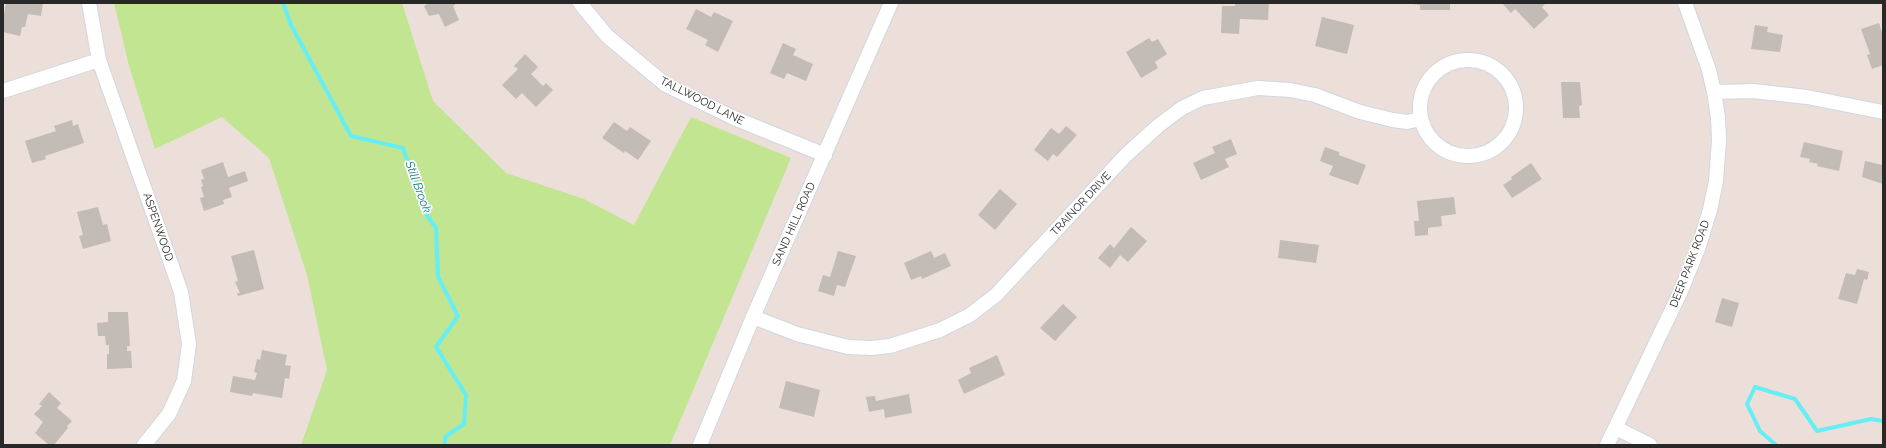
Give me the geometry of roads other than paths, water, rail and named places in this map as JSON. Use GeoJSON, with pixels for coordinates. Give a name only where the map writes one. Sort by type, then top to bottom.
{"type":"FeatureCollection","features":[{"type":"Feature","properties":{"kind":"street","name":"ASPENWOOD"},"geometry":{"type":"LineString","coordinates":[[88,3],[99,60],[181,292],[189,344],[184,381],[169,414],[144,445]]}},
{"type":"Feature","properties":{"kind":"street","name":"TALLWOOD LANE"},"geometry":{"type":"LineString","coordinates":[[580,3],[607,36],[666,85],[734,118],[825,155]]}},
{"type":"Feature","properties":{"kind":"street","name":"SAND HILL ROAD"},"geometry":{"type":"LineString","coordinates":[[700,445],[753,316],[891,3]]}},
{"type":"Feature","properties":{"kind":"street","name":"DEER PARK ROAD"},"geometry":{"type":"LineString","coordinates":[[1607,445],[1680,293],[1698,250],[1707,222],[1716,181],[1719,160],[1718,116],[1714,92],[1709,70],[1685,3]]}},
{"type":"Feature","properties":{"kind":"street"},"geometry":{"type":"LineString","coordinates":[[3,91],[99,60]]}},
{"type":"Feature","properties":{"kind":"street"},"geometry":{"type":"LineString","coordinates":[[1461,60],[1480,62],[1498,71],[1507,80],[1514,94],[1516,110],[1513,125],[1505,139],[1494,149],[1480,156],[1464,157],[1449,154],[1436,145],[1426,134],[1420,119],[1420,99],[1428,81],[1437,71],[1448,64],[1461,60]]}},
{"type":"Feature","properties":{"kind":"street","name":"TRAINOR DRIVE"},"geometry":{"type":"LineString","coordinates":[[753,316],[797,334],[848,347],[871,348],[890,346],[940,330],[970,315],[996,295],[1125,156],[1158,126],[1182,108],[1204,98],[1258,88],[1290,90],[1315,95],[1360,112],[1393,120],[1407,122],[1420,119]]}},
{"type":"Feature","properties":{"kind":"street"},"geometry":{"type":"LineString","coordinates":[[1714,92],[1753,91],[1807,97],[1883,112]]}},
{"type":"Feature","properties":{"kind":"street"},"geometry":{"type":"LineString","coordinates":[[1616,428],[1650,445]]}},
{"type":"Feature","properties":{"kind":"waterway","name":"Still Brook"},"geometry":{"type":"LineString","coordinates":[[283,3],[291,25],[351,136],[403,148],[424,211],[436,228],[438,277],[458,316],[436,347],[466,395],[464,424],[445,437],[445,445]]}},
{"type":"Feature","properties":{"kind":"waterway"},"geometry":{"type":"LineString","coordinates":[[1776,445],[1760,431],[1747,404],[1755,387],[1795,399],[1817,431],[1871,419],[1883,421]]}}]}
